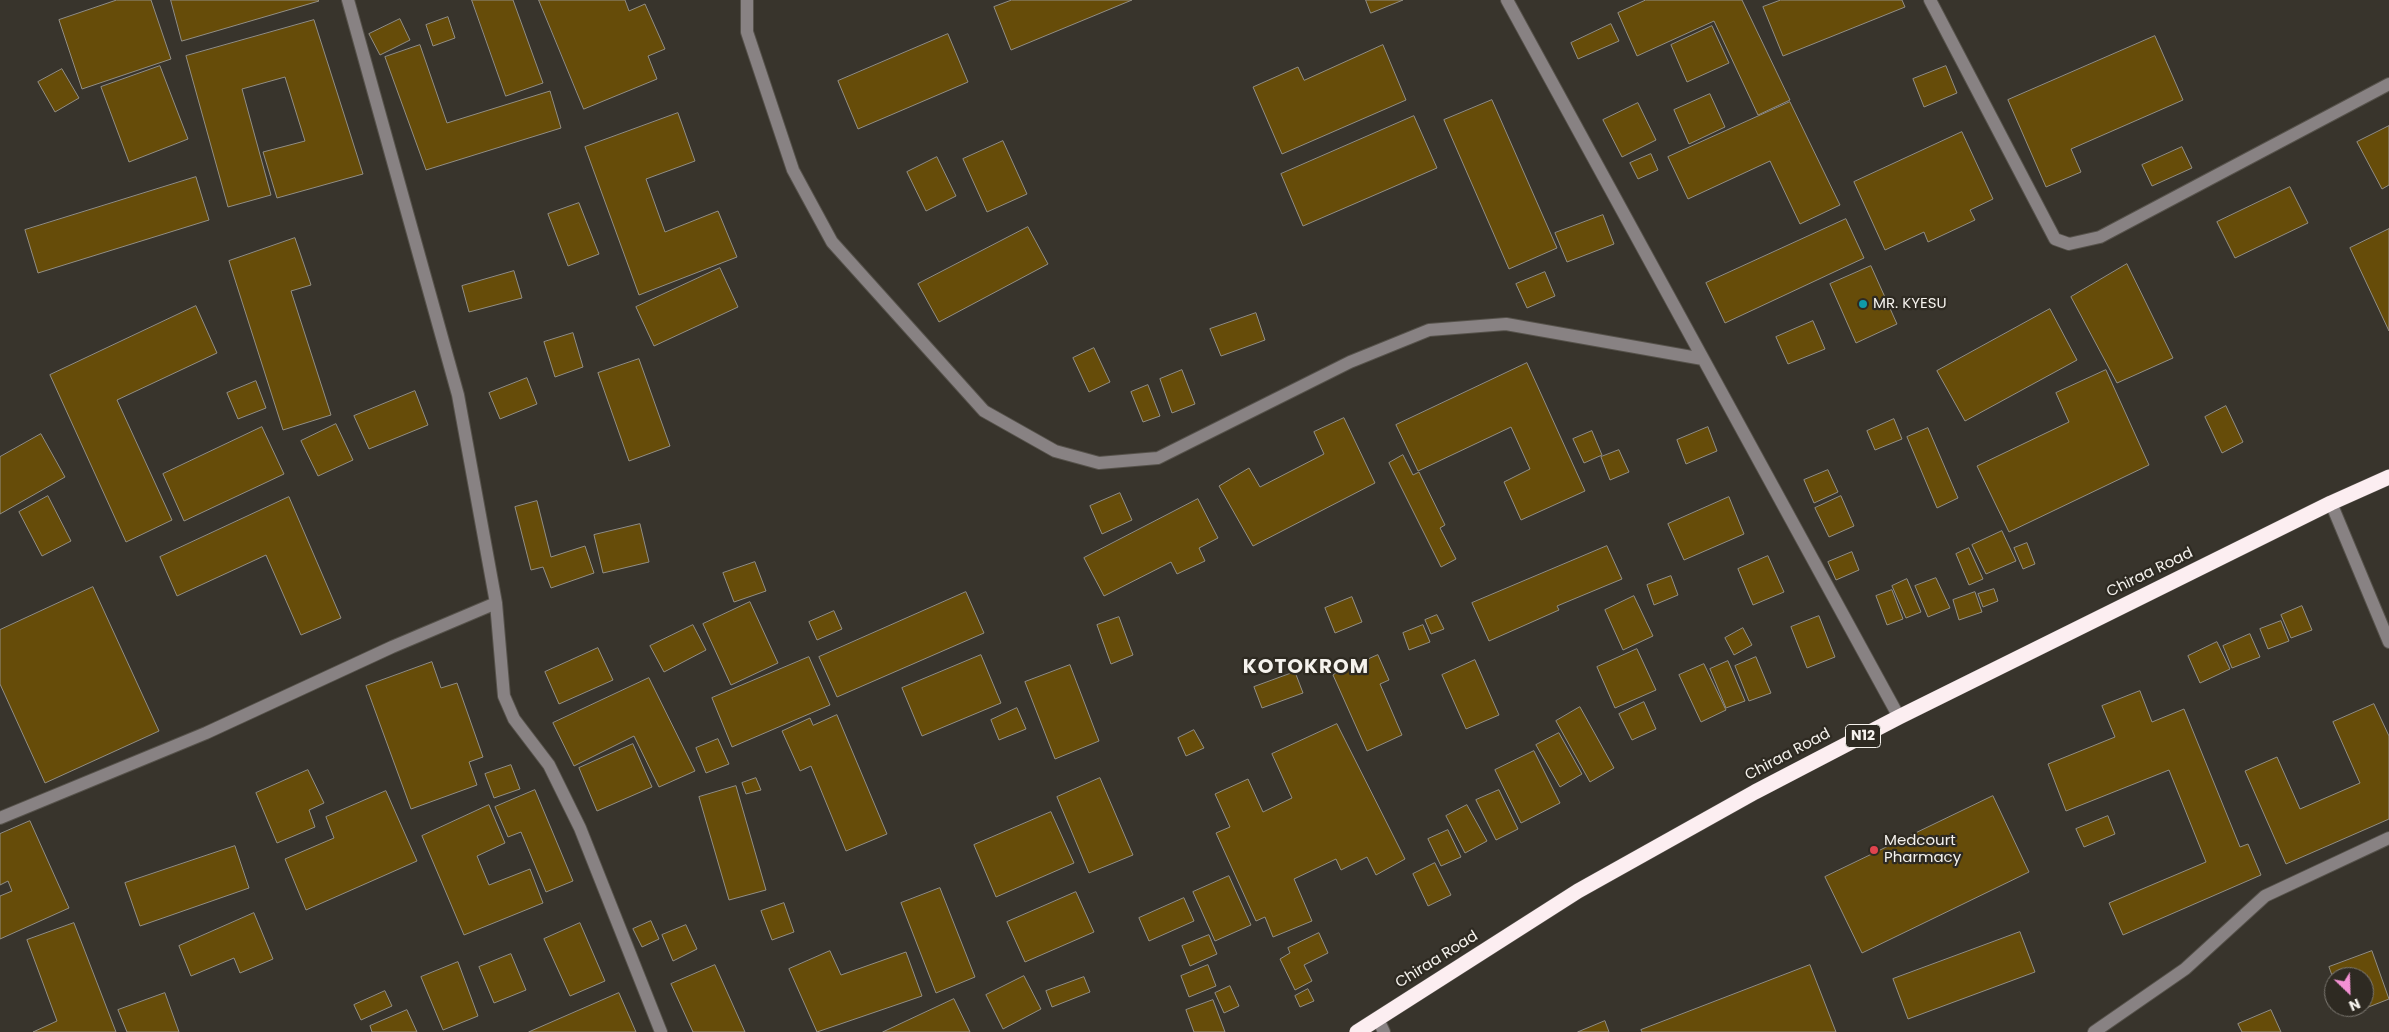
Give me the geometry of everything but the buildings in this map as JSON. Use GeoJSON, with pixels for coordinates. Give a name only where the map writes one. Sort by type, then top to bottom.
{"type":"FeatureCollection","features":[{"type":"Feature","properties":{"kind":"highway","name":"Chiraa Road"},"geometry":{"type":"LineString","coordinates":[[1357,1032],[1381,1025],[1578,891],[1755,792],[1899,717],[2331,503],[2389,477]]}},
{"type":"Feature","properties":{"kind":"street"},"geometry":{"type":"LineString","coordinates":[[348,0],[458,394],[496,603],[499,660],[504,696],[514,719],[549,765],[580,828],[661,1032]]}},
{"type":"Feature","properties":{"kind":"street"},"geometry":{"type":"LineString","coordinates":[[747,0],[747,32],[793,170],[832,242],[984,411],[1055,451],[1098,463],[1158,458],[1350,362],[1429,330],[1506,324],[1703,359]]}},
{"type":"Feature","properties":{"kind":"street"},"geometry":{"type":"LineString","coordinates":[[1507,0],[1899,717]]}},
{"type":"Feature","properties":{"kind":"street"},"geometry":{"type":"LineString","coordinates":[[1930,0],[2055,239],[2069,244],[2100,237],[2389,84]]}},
{"type":"Feature","properties":{"kind":"street"},"geometry":{"type":"LineString","coordinates":[[2331,503],[2389,642]]}},
{"type":"Feature","properties":{"kind":"street"},"geometry":{"type":"LineString","coordinates":[[0,818],[206,733],[392,647],[496,603]]}},
{"type":"Feature","properties":{"kind":"street"},"geometry":{"type":"LineString","coordinates":[[2094,1032],[2185,969],[2265,896],[2389,838]]}},
{"type":"Feature","properties":{"kind":"place","name":"MR. KYESU"},"geometry":{"type":"Point","coordinates":[1863,304]}},
{"type":"Feature","properties":{"kind":"place","name":"Medcourt Pharmacy"},"geometry":{"type":"Point","coordinates":[1874,850]}},
{"type":"Feature","properties":{"kind":"district","name":"KOTOKROM"},"geometry":{"type":"Point","coordinates":[1306,668]}}]}
